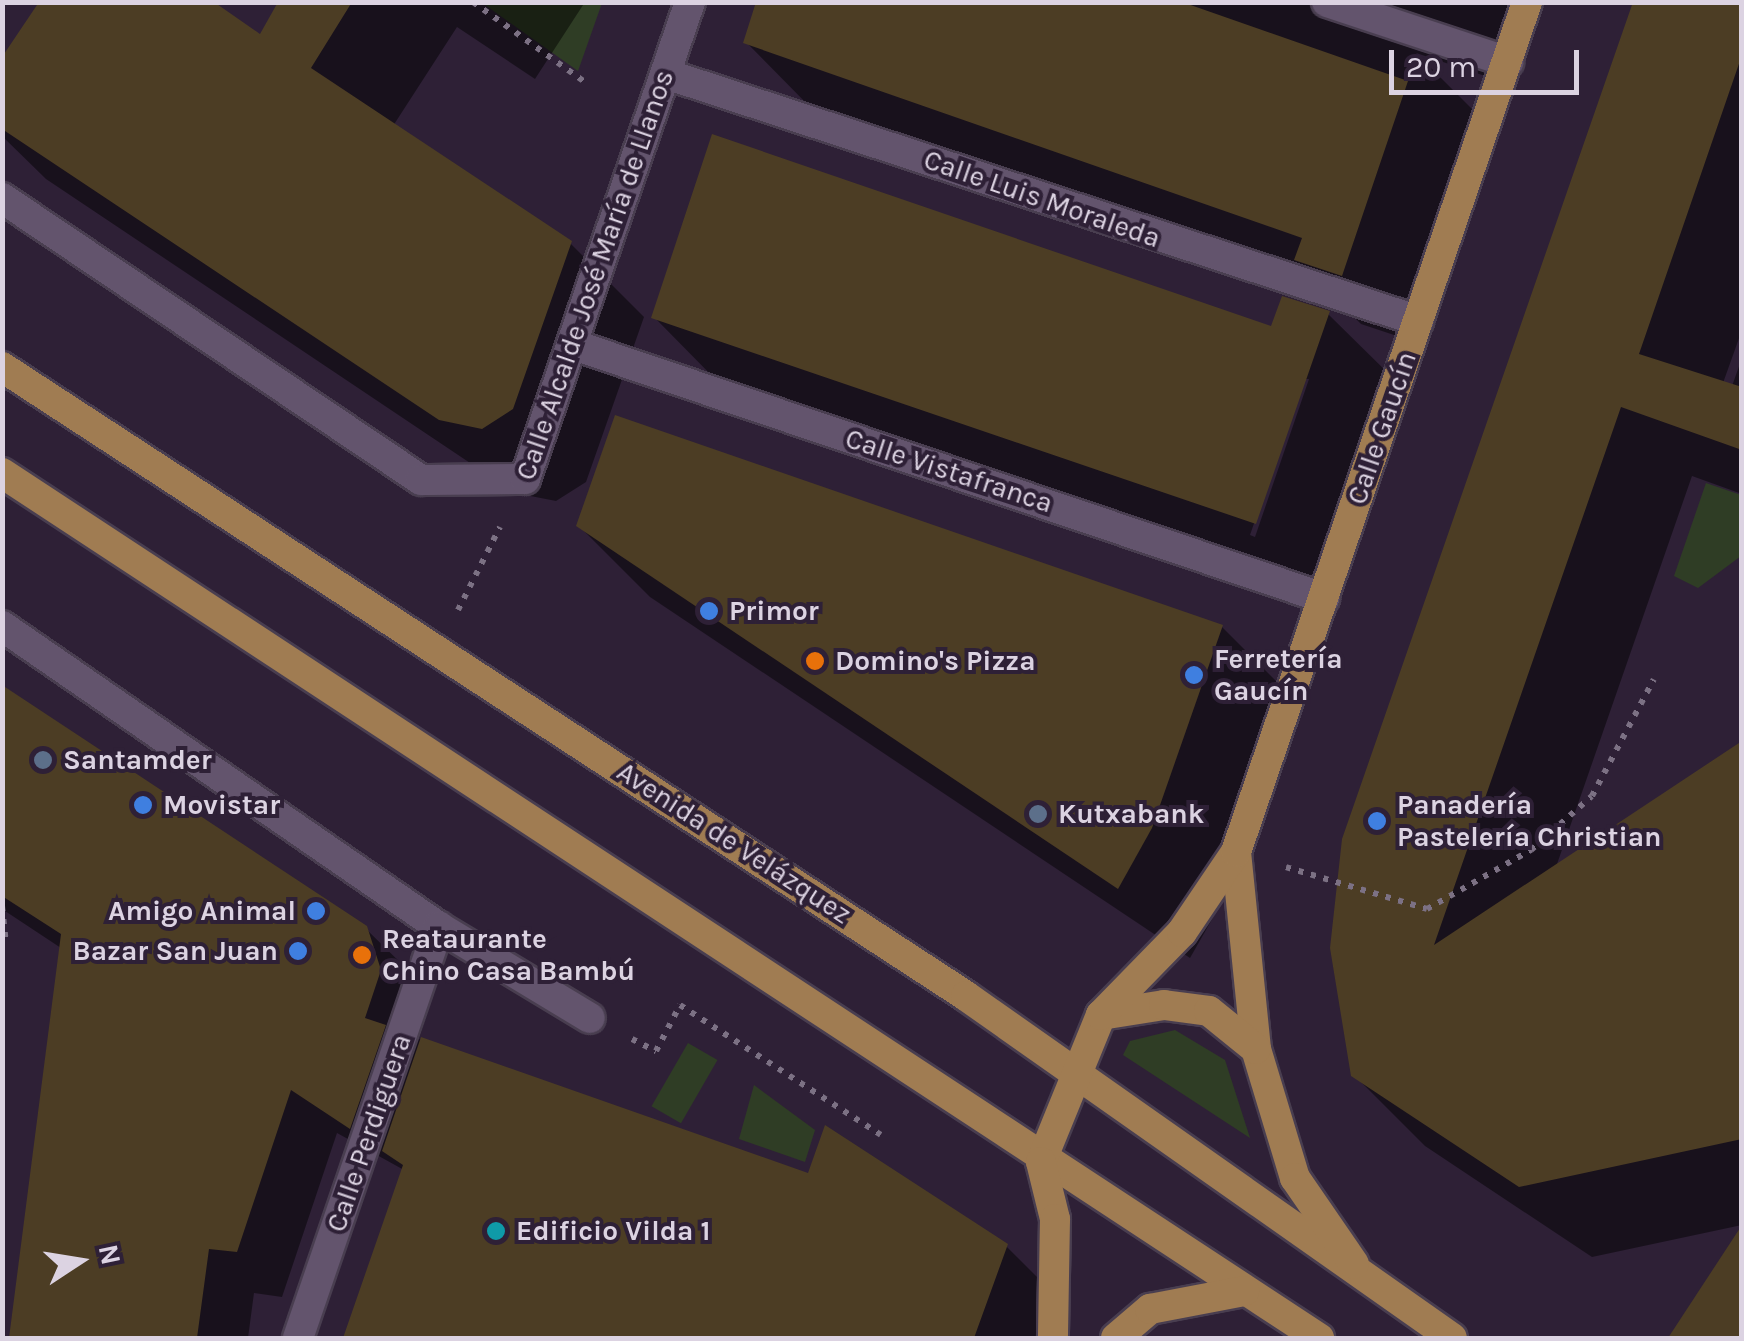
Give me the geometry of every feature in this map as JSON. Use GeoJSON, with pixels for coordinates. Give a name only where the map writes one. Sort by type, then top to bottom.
{"type":"FeatureCollection","features":[{"type":"Feature","properties":{"kind":"main road","name":"Calle Gaucín"},"geometry":{"type":"LineString","coordinates":[[1042,1162],[1072,1074],[1101,1014],[1182,932],[1236,852],[1527,2]]}},
{"type":"Feature","properties":{"kind":"main road","name":"Avenida de Velázquez"},"geometry":{"type":"LineString","coordinates":[[2,367],[1072,1074],[1452,1338]]}},
{"type":"Feature","properties":{"kind":"main road"},"geometry":{"type":"LineString","coordinates":[[2,473],[1042,1162],[1318,1338]]}},
{"type":"Feature","properties":{"kind":"main road","name":"Calle Gaucín"},"geometry":{"type":"LineString","coordinates":[[1236,852],[1256,1048],[1295,1178],[1366,1281]]}},
{"type":"Feature","properties":{"kind":"main road"},"geometry":{"type":"LineString","coordinates":[[1101,1014],[1164,1005],[1210,1011],[1256,1048]]}},
{"type":"Feature","properties":{"kind":"main road"},"geometry":{"type":"LineString","coordinates":[[1042,1162],[1054,1219],[1053,1338]]}},
{"type":"Feature","properties":{"kind":"main road"},"geometry":{"type":"LineString","coordinates":[[1116,1338],[1150,1309],[1244,1291]]}},
{"type":"Feature","properties":{"kind":"street","name":"Calle Alcalde José María de Llanos"},"geometry":{"type":"LineString","coordinates":[[525,479],[690,2]]}},
{"type":"Feature","properties":{"kind":"street"},"geometry":{"type":"LineString","coordinates":[[1326,2],[1508,62]]}},
{"type":"Feature","properties":{"kind":"street","name":"Calle Luis Moraleda"},"geometry":{"type":"LineString","coordinates":[[666,74],[1419,321]]}},
{"type":"Feature","properties":{"kind":"street"},"geometry":{"type":"LineString","coordinates":[[2,198],[421,480],[525,479]]}},
{"type":"Feature","properties":{"kind":"street","name":"Calle Vistafranca"},"geometry":{"type":"LineString","coordinates":[[574,346],[1324,598]]}},
{"type":"Feature","properties":{"kind":"street"},"geometry":{"type":"LineString","coordinates":[[2,626],[439,927],[590,1018]]}},
{"type":"Feature","properties":{"kind":"street","name":"Calle Perdiguera"},"geometry":{"type":"LineString","coordinates":[[298,1338],[439,927]]}},
{"type":"Feature","properties":{"kind":"path"},"geometry":{"type":"LineString","coordinates":[[473,2],[586,83]]}},
{"type":"Feature","properties":{"kind":"path","name":"Calle Alcalde José María de Llanos"},"geometry":{"type":"LineString","coordinates":[[437,651],[525,479]]}},
{"type":"Feature","properties":{"kind":"path"},"geometry":{"type":"LineString","coordinates":[[1236,852],[1427,908],[1532,850],[1592,796],[1654,679]]}},
{"type":"Feature","properties":{"kind":"path"},"geometry":{"type":"LineString","coordinates":[[2,906],[6,942]]}},
{"type":"Feature","properties":{"kind":"path"},"geometry":{"type":"LineString","coordinates":[[590,1018],[656,1052],[680,1005],[881,1134]]}},
{"type":"Feature","properties":{"kind":"green space"},"geometry":{"type":"Polygon","coordinates":[[[481,2],[602,2],[602,3],[578,71],[481,2]]]}},
{"type":"Feature","properties":{"kind":"green space"},"geometry":{"type":"Polygon","coordinates":[[[1706,483],[1741,495],[1741,556],[1698,588],[1674,576],[1706,483]]]}},
{"type":"Feature","properties":{"kind":"green space"},"geometry":{"type":"Polygon","coordinates":[[[1175,1030],[1225,1060],[1250,1138],[1123,1055],[1130,1041],[1175,1030]]]}},
{"type":"Feature","properties":{"kind":"green space"},"geometry":{"type":"Polygon","coordinates":[[[688,1043],[717,1060],[681,1123],[652,1106],[688,1043]]]}},
{"type":"Feature","properties":{"kind":"green space"},"geometry":{"type":"Polygon","coordinates":[[[754,1085],[815,1130],[805,1162],[739,1139],[754,1085]]]}},
{"type":"Feature","properties":{"kind":"building"},"geometry":{"type":"Polygon","coordinates":[[[39,2],[214,2],[260,34],[278,2],[352,2],[311,68],[572,241],[513,409],[482,429],[439,420],[2,129],[2,57],[39,2]]]}},
{"type":"Feature","properties":{"kind":"building"},"geometry":{"type":"Polygon","coordinates":[[[756,2],[1182,2],[1408,81],[1342,276],[1294,260],[1302,238],[743,43],[756,2]]]}},
{"type":"Feature","properties":{"kind":"building"},"geometry":{"type":"Polygon","coordinates":[[[1633,2],[1742,2],[1742,55],[1639,354],[1742,387],[1742,450],[1621,407],[1434,945],[1742,741],[1742,1139],[1519,1187],[1351,1076],[1330,948],[1342,839],[1633,2]]]}},
{"type":"Feature","properties":{"kind":"building"},"geometry":{"type":"Polygon","coordinates":[[[712,134],[1271,326],[1282,296],[1330,311],[1256,524],[651,318],[712,134]]]}},
{"type":"Feature","properties":{"kind":"building"},"geometry":{"type":"Polygon","coordinates":[[[615,415],[1223,625],[1152,828],[1118,889],[576,526],[615,415]]]}},
{"type":"Feature","properties":{"kind":"building"},"geometry":{"type":"Polygon","coordinates":[[[2,685],[367,926],[381,970],[365,1018],[386,1025],[350,1129],[291,1090],[237,1252],[209,1249],[197,1338],[9,1338],[61,934],[2,896],[2,685]]]}},
{"type":"Feature","properties":{"kind":"building"},"geometry":{"type":"Polygon","coordinates":[[[421,1037],[808,1173],[825,1125],[1008,1244],[974,1338],[343,1338],[403,1165],[382,1151],[421,1037]]]}},
{"type":"Feature","properties":{"kind":"building"},"geometry":{"type":"Polygon","coordinates":[[[1742,1225],[1742,1338],[1668,1338],[1742,1225]]]}},
{"type":"Feature","properties":{"kind":"place","name":"Primor"},"geometry":{"type":"Point","coordinates":[709,611]}},
{"type":"Feature","properties":{"kind":"place","name":"Domino's Pizza"},"geometry":{"type":"Point","coordinates":[815,661]}},
{"type":"Feature","properties":{"kind":"place","name":"Ferretería Gaucín"},"geometry":{"type":"Point","coordinates":[1194,675]}},
{"type":"Feature","properties":{"kind":"place","name":"Santamder"},"geometry":{"type":"Point","coordinates":[43,760]}},
{"type":"Feature","properties":{"kind":"place","name":"Movistar"},"geometry":{"type":"Point","coordinates":[143,805]}},
{"type":"Feature","properties":{"kind":"place","name":"Kutxabank"},"geometry":{"type":"Point","coordinates":[1038,814]}},
{"type":"Feature","properties":{"kind":"place","name":"Panadería Pastelería Christian"},"geometry":{"type":"Point","coordinates":[1377,821]}},
{"type":"Feature","properties":{"kind":"place","name":"Amigo Animal"},"geometry":{"type":"Point","coordinates":[316,911]}},
{"type":"Feature","properties":{"kind":"place","name":"Bazar San Juan"},"geometry":{"type":"Point","coordinates":[298,951]}},
{"type":"Feature","properties":{"kind":"place","name":"Reataurante Chino Casa Bambú"},"geometry":{"type":"Point","coordinates":[362,955]}},
{"type":"Feature","properties":{"kind":"place","name":"Edificio Vilda 1"},"geometry":{"type":"Point","coordinates":[496,1231]}}]}
